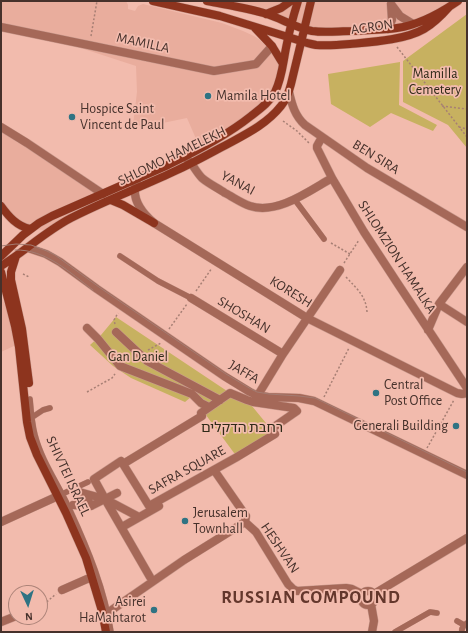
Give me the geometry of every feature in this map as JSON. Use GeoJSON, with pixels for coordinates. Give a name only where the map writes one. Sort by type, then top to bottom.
{"type":"FeatureCollection","features":[{"type":"Feature","properties":{"kind":"street","name":"AGRON"},"geometry":{"type":"LineString","coordinates":[[153,1],[220,16],[310,44],[324,45],[361,43],[390,39],[414,33],[424,29],[458,1]]}},
{"type":"Feature","properties":{"kind":"street","name":"AGRON"},"geometry":{"type":"LineString","coordinates":[[208,1],[266,14],[280,18],[304,29],[324,32],[397,28],[413,24],[450,7]]}},
{"type":"Feature","properties":{"kind":"street"},"geometry":{"type":"LineString","coordinates":[[266,14],[281,8],[292,1]]}},
{"type":"Feature","properties":{"kind":"street","name":"SHLOMO HAMELEKH"},"geometry":{"type":"LineString","coordinates":[[4,253],[19,238],[39,223],[185,157],[231,130],[265,104],[274,93],[281,76],[288,37],[298,1]]}},
{"type":"Feature","properties":{"kind":"street","name":"SHLOMO HAMELEKH"},"geometry":{"type":"LineString","coordinates":[[1,266],[28,248],[43,235],[71,218],[192,164],[254,130],[268,119],[280,106],[289,92],[310,1]]}},
{"type":"Feature","properties":{"kind":"street"},"geometry":{"type":"LineString","coordinates":[[391,2],[400,16],[413,24]]}},
{"type":"Feature","properties":{"kind":"street"},"geometry":{"type":"LineString","coordinates":[[388,29],[392,20],[391,2]]}},
{"type":"Feature","properties":{"kind":"street"},"geometry":{"type":"LineString","coordinates":[[253,26],[266,38],[283,64]]}},
{"type":"Feature","properties":{"kind":"street","name":"MAMILLA"},"geometry":{"type":"LineString","coordinates":[[1,27],[214,71],[256,64],[272,46]]}},
{"type":"Feature","properties":{"kind":"street","name":"BEN SIRA"},"geometry":{"type":"LineString","coordinates":[[289,92],[292,105],[298,117],[305,125],[367,168],[467,227]]}},
{"type":"Feature","properties":{"kind":"street"},"geometry":{"type":"LineString","coordinates":[[1,127],[103,194]]}},
{"type":"Feature","properties":{"kind":"street"},"geometry":{"type":"LineString","coordinates":[[317,147],[322,137]]}},
{"type":"Feature","properties":{"kind":"street","name":"SHLOMZION HAMALKA"},"geometry":{"type":"LineString","coordinates":[[317,147],[332,178],[364,232],[467,388]]}},
{"type":"Feature","properties":{"kind":"street","name":"YANAI"},"geometry":{"type":"LineString","coordinates":[[185,157],[192,164],[195,171],[204,179],[241,202],[251,206],[265,208],[282,205],[295,200],[332,178]]}},
{"type":"Feature","properties":{"kind":"street"},"geometry":{"type":"LineString","coordinates":[[134,190],[138,178]]}},
{"type":"Feature","properties":{"kind":"street","name":"KORESH"},"geometry":{"type":"LineString","coordinates":[[134,190],[138,206],[154,223],[307,318],[457,393],[467,394]]}},
{"type":"Feature","properties":{"kind":"street"},"geometry":{"type":"LineString","coordinates":[[111,200],[123,205],[154,223]]}},
{"type":"Feature","properties":{"kind":"street"},"geometry":{"type":"LineString","coordinates":[[1,206],[15,222],[22,227],[30,229]]}},
{"type":"Feature","properties":{"kind":"street","name":"JAFFA"},"geometry":{"type":"LineString","coordinates":[[28,248],[40,251],[54,258],[244,389],[258,395],[268,397],[299,398],[314,401],[467,475]]}},
{"type":"Feature","properties":{"kind":"street"},"geometry":{"type":"LineString","coordinates":[[1,261],[4,253]]}},
{"type":"Feature","properties":{"kind":"street","name":"SHIVTEI ISRAEL"},"geometry":{"type":"LineString","coordinates":[[16,256],[11,272],[11,280],[24,339],[30,399]]}},
{"type":"Feature","properties":{"kind":"street"},"geometry":{"type":"LineString","coordinates":[[428,330],[439,304],[467,267]]}},
{"type":"Feature","properties":{"kind":"street"},"geometry":{"type":"LineString","coordinates":[[258,395],[283,354],[340,270]]}},
{"type":"Feature","properties":{"kind":"street","name":"SHIVTEI ISRAEL"},"geometry":{"type":"LineString","coordinates":[[1,272],[18,340],[33,444],[43,468],[60,495],[78,539],[105,615],[106,632]]}},
{"type":"Feature","properties":{"kind":"street","name":"SHOSHAN"},"geometry":{"type":"LineString","coordinates":[[191,298],[283,354]]}},
{"type":"Feature","properties":{"kind":"street"},"geometry":{"type":"LineString","coordinates":[[439,304],[467,322]]}},
{"type":"Feature","properties":{"kind":"street"},"geometry":{"type":"LineString","coordinates":[[86,328],[120,366],[192,394],[201,403],[209,407]]}},
{"type":"Feature","properties":{"kind":"street"},"geometry":{"type":"LineString","coordinates":[[116,332],[147,361],[220,400]]}},
{"type":"Feature","properties":{"kind":"street","name":"SAFRA SQUARE"},"geometry":{"type":"LineString","coordinates":[[230,393],[247,400],[294,408],[297,410],[271,429],[275,434],[216,471],[149,506],[123,464],[202,416],[201,413],[209,407],[230,393]]}},
{"type":"Feature","properties":{"kind":"street"},"geometry":{"type":"LineString","coordinates":[[120,461],[94,479],[150,578]]}},
{"type":"Feature","properties":{"kind":"street"},"geometry":{"type":"LineString","coordinates":[[105,615],[184,560],[245,522],[246,516],[216,471],[122,527]]}},
{"type":"Feature","properties":{"kind":"street"},"geometry":{"type":"LineString","coordinates":[[72,490],[105,499],[139,517]]}},
{"type":"Feature","properties":{"kind":"street"},"geometry":{"type":"LineString","coordinates":[[73,505],[92,506],[117,493]]}},
{"type":"Feature","properties":{"kind":"street"},"geometry":{"type":"LineString","coordinates":[[85,494],[92,506]]}},
{"type":"Feature","properties":{"kind":"street"},"geometry":{"type":"LineString","coordinates":[[1,522],[60,495]]}},
{"type":"Feature","properties":{"kind":"street","name":"HESHVAN"},"geometry":{"type":"LineString","coordinates":[[245,522],[256,532],[288,584],[293,589],[297,591],[346,588],[362,594]]}},
{"type":"Feature","properties":{"kind":"street"},"geometry":{"type":"LineString","coordinates":[[374,594],[467,538]]}},
{"type":"Feature","properties":{"kind":"street"},"geometry":{"type":"LineString","coordinates":[[62,590],[86,579],[92,578]]}},
{"type":"Feature","properties":{"kind":"street"},"geometry":{"type":"LineString","coordinates":[[371,604],[366,604],[363,602],[361,598],[362,594],[368,591],[374,594]]}},
{"type":"Feature","properties":{"kind":"street"},"geometry":{"type":"LineString","coordinates":[[374,594],[374,601],[371,604],[375,631]]}},
{"type":"Feature","properties":{"kind":"lane"},"geometry":{"type":"LineString","coordinates":[[295,200],[324,239]]}},
{"type":"Feature","properties":{"kind":"lane"},"geometry":{"type":"LineString","coordinates":[[120,256],[158,282],[191,298]]}},
{"type":"Feature","properties":{"kind":"lane"},"geometry":{"type":"LineString","coordinates":[[30,399],[34,405],[43,410]]}},
{"type":"Feature","properties":{"kind":"lane","name":"SHIVTEI ISRAEL"},"geometry":{"type":"LineString","coordinates":[[29,419],[30,399]]}},
{"type":"Feature","properties":{"kind":"lane"},"geometry":{"type":"LineString","coordinates":[[29,419],[43,410],[50,408]]}},
{"type":"Feature","properties":{"kind":"lane"},"geometry":{"type":"LineString","coordinates":[[60,495],[88,482]]}},
{"type":"Feature","properties":{"kind":"lane","name":"SHIVTEI ISRAEL"},"geometry":{"type":"LineString","coordinates":[[60,495],[70,510],[89,554],[97,576],[105,615],[111,632]]}},
{"type":"Feature","properties":{"kind":"lane"},"geometry":{"type":"LineString","coordinates":[[395,632],[430,612],[437,613]]}},
{"type":"Feature","properties":{"kind":"lane"},"geometry":{"type":"LineString","coordinates":[[457,621],[466,624],[462,632]]}},
{"type":"Feature","properties":{"kind":"path"},"geometry":{"type":"LineString","coordinates":[[89,45],[97,1]]}},
{"type":"Feature","properties":{"kind":"path"},"geometry":{"type":"LineString","coordinates":[[390,39],[467,137]]}},
{"type":"Feature","properties":{"kind":"path"},"geometry":{"type":"LineString","coordinates":[[442,106],[467,109]]}},
{"type":"Feature","properties":{"kind":"path"},"geometry":{"type":"LineString","coordinates":[[283,121],[297,131],[311,145],[317,147]]}},
{"type":"Feature","properties":{"kind":"path"},"geometry":{"type":"LineString","coordinates":[[459,127],[467,129]]}},
{"type":"Feature","properties":{"kind":"path"},"geometry":{"type":"LineString","coordinates":[[324,239],[350,254],[364,232]]}},
{"type":"Feature","properties":{"kind":"path"},"geometry":{"type":"LineString","coordinates":[[340,270],[363,296],[367,312]]}},
{"type":"Feature","properties":{"kind":"path"},"geometry":{"type":"LineString","coordinates":[[23,274],[29,277]]}},
{"type":"Feature","properties":{"kind":"path"},"geometry":{"type":"LineString","coordinates":[[323,399],[352,341]]}},
{"type":"Feature","properties":{"kind":"path"},"geometry":{"type":"LineString","coordinates":[[87,392],[112,378],[120,366]]}},
{"type":"Feature","properties":{"kind":"path"},"geometry":{"type":"LineString","coordinates":[[424,454],[457,393]]}},
{"type":"Feature","properties":{"kind":"path"},"geometry":{"type":"LineString","coordinates":[[48,601],[62,590]]}},
{"type":"Feature","properties":{"kind":"shaded area"},"geometry":{"type":"Polygon","coordinates":[[[1,1],[126,1],[128,9],[135,11],[138,6],[143,4],[222,23],[243,31],[260,40],[283,64],[270,99],[200,148],[187,118],[148,126],[133,125],[137,92],[136,66],[1,22],[1,1]]]}},
{"type":"Feature","properties":{"kind":"shaded area"},"geometry":{"type":"Polygon","coordinates":[[[210,1],[458,1],[413,24],[324,32],[210,1]]]}},
{"type":"Feature","properties":{"kind":"shaded area"},"geometry":{"type":"Polygon","coordinates":[[[1,132],[110,199],[45,230],[28,229],[1,212],[1,132]]]}},
{"type":"Feature","properties":{"kind":"shaded area"},"geometry":{"type":"Polygon","coordinates":[[[1,296],[8,312],[16,345],[1,352],[1,296]]]}},
{"type":"Feature","properties":{"kind":"green space","name":"Mamilla Cemetery"},"geometry":{"type":"Polygon","coordinates":[[[467,14],[467,148],[448,125],[403,102],[403,61],[467,14]]]}},
{"type":"Feature","properties":{"kind":"green space"},"geometry":{"type":"Polygon","coordinates":[[[400,62],[399,105],[437,125],[433,131],[391,113],[370,127],[331,104],[328,74],[400,62]]]}},
{"type":"Feature","properties":{"kind":"green space","name":"Gan Daniel"},"geometry":{"type":"Polygon","coordinates":[[[116,317],[230,393],[247,400],[275,434],[237,457],[191,397],[185,402],[131,378],[113,366],[90,345],[101,335],[116,317]]]}},
{"type":"Feature","properties":{"kind":"tram line"},"geometry":{"type":"LineString","coordinates":[[1,246],[16,244],[31,245],[55,255],[226,374],[257,392],[315,398],[467,472]]}},
{"type":"Feature","properties":{"kind":"tram line"},"geometry":{"type":"LineString","coordinates":[[15,250],[37,253],[57,263],[93,290]]}},
{"type":"Feature","properties":{"kind":"place","name":"Mamila Hotel"},"geometry":{"type":"Point","coordinates":[208,96]}},
{"type":"Feature","properties":{"kind":"place","name":"Hospice Saint Vincent de Paul"},"geometry":{"type":"Point","coordinates":[72,117]}},
{"type":"Feature","properties":{"kind":"place","name":"Central Post Office"},"geometry":{"type":"Point","coordinates":[376,393]}},
{"type":"Feature","properties":{"kind":"place","name":"Generali Building"},"geometry":{"type":"Point","coordinates":[456,426]}},
{"type":"Feature","properties":{"kind":"place","name":"Jerusalem Townhall"},"geometry":{"type":"Point","coordinates":[185,521]}},
{"type":"Feature","properties":{"kind":"place","name":"Asirei HaMahtarot"},"geometry":{"type":"Point","coordinates":[154,610]}},
{"type":"Feature","properties":{"kind":"district","name":"RUSSIAN COMPOUND"},"geometry":{"type":"Point","coordinates":[311,598]}},
{"type":"Feature","properties":{"kind":"park label","name":"רחבת הדקלים"},"geometry":{"type":"Point","coordinates":[242,428]}}]}
